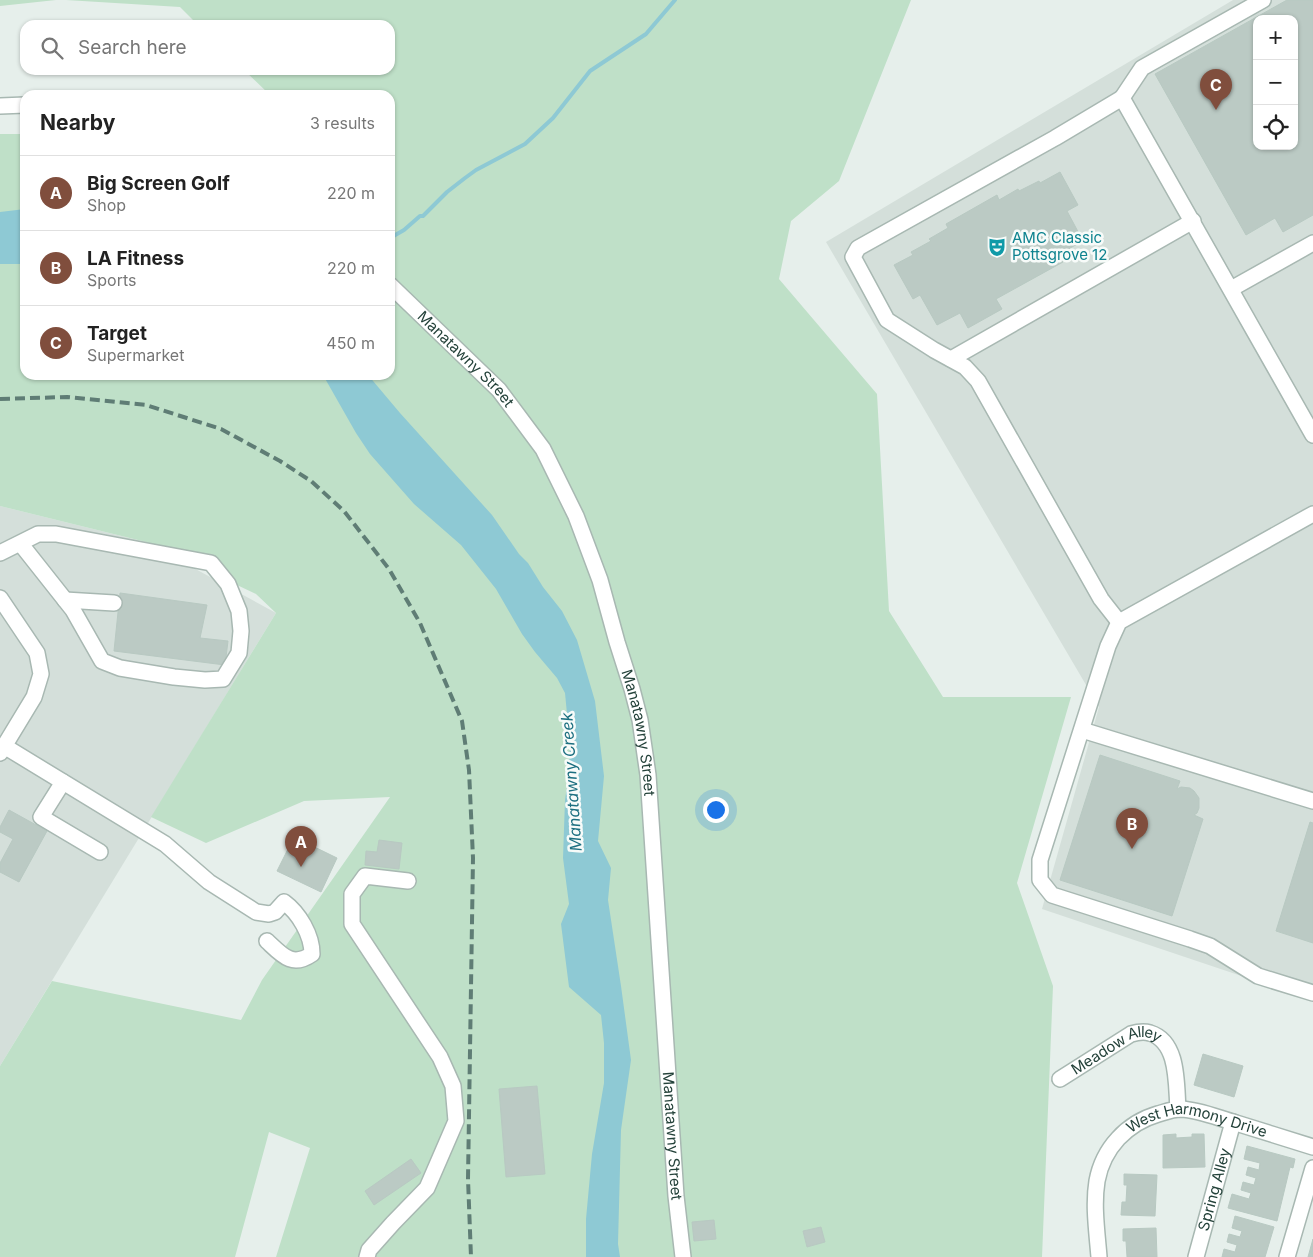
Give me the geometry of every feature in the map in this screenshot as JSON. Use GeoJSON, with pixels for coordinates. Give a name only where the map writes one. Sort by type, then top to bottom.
{"type":"FeatureCollection","features":[{"type":"Feature","properties":{"kind":"street"},"geometry":{"type":"LineString","coordinates":[[1119,622],[1102,599],[978,381],[965,367],[934,350],[888,320],[853,257],[858,248],[1055,138],[1122,98],[1142,68],[1263,0]]}},
{"type":"Feature","properties":{"kind":"street"},"geometry":{"type":"LineString","coordinates":[[1122,98],[1313,435]]}},
{"type":"Feature","properties":{"kind":"street"},"geometry":{"type":"LineString","coordinates":[[0,106],[20,105]]}},
{"type":"Feature","properties":{"kind":"street"},"geometry":{"type":"LineString","coordinates":[[951,359],[1193,221]]}},
{"type":"Feature","properties":{"kind":"street"},"geometry":{"type":"LineString","coordinates":[[1231,288],[1313,243]]}},
{"type":"Feature","properties":{"kind":"street","name":"Manatawny Street"},"geometry":{"type":"LineString","coordinates":[[395,290],[499,390],[542,449],[576,516],[600,580],[640,720],[648,775],[676,1196],[682,1257]]}},
{"type":"Feature","properties":{"kind":"street"},"geometry":{"type":"LineString","coordinates":[[1313,514],[1119,622],[1108,646],[1040,860],[1040,880],[1052,895],[1210,946],[1258,976],[1313,993]]}},
{"type":"Feature","properties":{"kind":"street"},"geometry":{"type":"LineString","coordinates":[[0,553],[20,543],[38,534],[56,534],[211,563],[228,584],[239,611],[241,631],[238,653],[223,679],[205,680],[120,668],[102,661],[73,610],[20,543]]}},
{"type":"Feature","properties":{"kind":"street"},"geometry":{"type":"LineString","coordinates":[[0,598],[37,653],[41,674],[34,697],[2,749],[63,782],[165,844],[209,882],[256,912],[269,914],[275,912],[284,902],[297,915],[305,928],[312,945],[312,954],[305,959],[284,957],[268,941]]}},
{"type":"Feature","properties":{"kind":"street"},"geometry":{"type":"LineString","coordinates":[[66,600],[114,603]]}},
{"type":"Feature","properties":{"kind":"street"},"geometry":{"type":"LineString","coordinates":[[1082,730],[1313,801]]}},
{"type":"Feature","properties":{"kind":"street"},"geometry":{"type":"LineString","coordinates":[[63,782],[41,817],[100,852]]}},
{"type":"Feature","properties":{"kind":"street"},"geometry":{"type":"LineString","coordinates":[[367,1257],[369,1250],[392,1223],[427,1188],[456,1121],[453,1086],[440,1057],[352,924],[352,894],[365,876],[408,881]]}},
{"type":"Feature","properties":{"kind":"street","name":"Meadow Alley"},"geometry":{"type":"LineString","coordinates":[[1060,1079],[1131,1034],[1138,1032],[1154,1034],[1161,1039],[1171,1052],[1174,1062],[1178,1109]]}},
{"type":"Feature","properties":{"kind":"street","name":"West Harmony Drive"},"geometry":{"type":"LineString","coordinates":[[1099,1257],[1096,1195],[1101,1165],[1117,1140],[1137,1122],[1178,1109],[1191,1110],[1313,1147]]}},
{"type":"Feature","properties":{"kind":"street","name":"Spring Alley"},"geometry":{"type":"LineString","coordinates":[[1196,1257],[1233,1122]]}},
{"type":"Feature","properties":{"kind":"street"},"geometry":{"type":"LineString","coordinates":[[1287,1257],[1313,1168]]}},
{"type":"Feature","properties":{"kind":"shaded area"},"geometry":{"type":"Polygon","coordinates":[[[1233,0],[1313,0],[1313,1000],[1042,909],[1099,707],[826,242],[1233,0]]]}},
{"type":"Feature","properties":{"kind":"shaded area"},"geometry":{"type":"Polygon","coordinates":[[[0,506],[146,542],[276,613],[0,1066],[0,506]]]}},
{"type":"Feature","properties":{"kind":"green space"},"geometry":{"type":"Polygon","coordinates":[[[0,0],[56,0],[0,6],[0,0]]]}},
{"type":"Feature","properties":{"kind":"green space"},"geometry":{"type":"Polygon","coordinates":[[[66,0],[911,0],[839,181],[791,221],[779,279],[877,394],[889,611],[943,697],[1071,697],[1017,883],[1053,986],[1042,1257],[276,1257],[310,1148],[269,1132],[235,1257],[0,1257],[0,1066],[52,981],[241,1020],[262,980],[390,797],[304,801],[206,843],[151,817],[276,613],[256,594],[146,542],[0,506],[0,134],[20,134],[20,380],[395,380],[395,90],[265,90],[249,75],[395,75],[395,20],[193,20],[180,7],[66,0]]]}},
{"type":"Feature","properties":{"kind":"water"},"geometry":{"type":"Polygon","coordinates":[[[20,210],[20,264],[0,264],[0,212],[20,210]]]}},
{"type":"Feature","properties":{"kind":"water","name":"Manatawny Creek"},"geometry":{"type":"Polygon","coordinates":[[[326,380],[372,380],[492,515],[562,611],[577,640],[595,701],[604,776],[598,841],[611,868],[608,900],[631,1060],[621,1130],[618,1244],[620,1257],[586,1257],[586,1219],[592,1154],[604,1083],[604,1043],[601,1015],[569,987],[561,924],[569,904],[563,858],[565,800],[569,773],[570,745],[565,693],[557,678],[522,634],[496,589],[461,545],[414,504],[370,454],[326,380]]]}},
{"type":"Feature","properties":{"kind":"building"},"geometry":{"type":"Polygon","coordinates":[[[1287,0],[1313,0],[1313,215],[1283,232],[1275,218],[1246,235],[1155,74],[1253,19],[1253,150],[1298,150],[1298,15],[1260,15],[1287,0]]]}},
{"type":"Feature","properties":{"kind":"building","name":"AMC Classic Pottsgrove 12"},"geometry":{"type":"Polygon","coordinates":[[[1060,172],[1078,205],[1067,211],[1083,241],[1059,254],[1063,262],[996,299],[1002,309],[968,328],[960,313],[937,325],[920,295],[913,299],[894,265],[913,255],[911,252],[931,241],[929,239],[948,228],[946,224],[997,195],[999,200],[1018,189],[1019,191],[1039,181],[1040,183],[1060,172]]]}},
{"type":"Feature","properties":{"kind":"building"},"geometry":{"type":"Polygon","coordinates":[[[120,593],[207,605],[200,638],[228,641],[225,665],[114,651],[120,593]]]}},
{"type":"Feature","properties":{"kind":"building"},"geometry":{"type":"Polygon","coordinates":[[[1100,755],[1180,781],[1177,789],[1181,787],[1190,788],[1199,798],[1199,808],[1194,815],[1203,819],[1172,916],[1060,880],[1100,755]]]}},
{"type":"Feature","properties":{"kind":"building"},"geometry":{"type":"Polygon","coordinates":[[[9,810],[47,831],[19,882],[0,872],[0,863],[13,839],[0,832],[0,827],[9,810]]]}},
{"type":"Feature","properties":{"kind":"building"},"geometry":{"type":"Polygon","coordinates":[[[1310,822],[1313,823],[1313,943],[1276,931],[1310,822]]]}},
{"type":"Feature","properties":{"kind":"building"},"geometry":{"type":"Polygon","coordinates":[[[294,837],[337,858],[321,892],[277,871],[294,837]]]}},
{"type":"Feature","properties":{"kind":"building"},"geometry":{"type":"Polygon","coordinates":[[[379,840],[402,843],[399,869],[365,865],[366,851],[377,852],[379,840]]]}},
{"type":"Feature","properties":{"kind":"building"},"geometry":{"type":"Polygon","coordinates":[[[1203,1054],[1243,1066],[1234,1097],[1194,1085],[1203,1054]]]}},
{"type":"Feature","properties":{"kind":"building"},"geometry":{"type":"Polygon","coordinates":[[[537,1086],[545,1174],[506,1177],[499,1089],[537,1086]]]}},
{"type":"Feature","properties":{"kind":"building"},"geometry":{"type":"Polygon","coordinates":[[[1176,1134],[1176,1138],[1192,1137],[1192,1134],[1204,1134],[1205,1167],[1163,1168],[1163,1135],[1176,1134]]]}},
{"type":"Feature","properties":{"kind":"building"},"geometry":{"type":"Polygon","coordinates":[[[1247,1146],[1295,1159],[1293,1168],[1290,1167],[1277,1221],[1228,1208],[1232,1194],[1249,1199],[1251,1193],[1241,1190],[1243,1182],[1254,1185],[1256,1178],[1246,1175],[1248,1167],[1259,1170],[1260,1163],[1244,1159],[1247,1146]]]}},
{"type":"Feature","properties":{"kind":"building"},"geometry":{"type":"Polygon","coordinates":[[[411,1159],[421,1173],[374,1205],[365,1191],[411,1159]]]}},
{"type":"Feature","properties":{"kind":"building"},"geometry":{"type":"Polygon","coordinates":[[[1124,1174],[1157,1175],[1155,1216],[1121,1215],[1122,1202],[1126,1202],[1127,1185],[1124,1185],[1124,1174]]]}},
{"type":"Feature","properties":{"kind":"building"},"geometry":{"type":"Polygon","coordinates":[[[1235,1216],[1274,1227],[1265,1257],[1222,1257],[1224,1249],[1235,1252],[1237,1245],[1227,1242],[1229,1234],[1240,1237],[1242,1231],[1232,1228],[1235,1216]]]}},
{"type":"Feature","properties":{"kind":"building"},"geometry":{"type":"Polygon","coordinates":[[[714,1220],[716,1239],[694,1241],[692,1222],[714,1220]]]}},
{"type":"Feature","properties":{"kind":"building"},"geometry":{"type":"Polygon","coordinates":[[[821,1227],[825,1242],[807,1247],[803,1231],[821,1227]]]}},
{"type":"Feature","properties":{"kind":"building"},"geometry":{"type":"Polygon","coordinates":[[[1156,1228],[1157,1257],[1127,1257],[1126,1241],[1123,1241],[1123,1229],[1156,1228]]]}},
{"type":"Feature","properties":{"kind":"building"},"geometry":{"type":"Polygon","coordinates":[[[1313,1239],[1313,1257],[1308,1257],[1313,1239]]]}},
{"type":"Feature","properties":{"kind":"waterway"},"geometry":{"type":"LineString","coordinates":[[395,235],[420,216],[423,216],[447,192],[476,170],[525,144],[553,118],[590,71],[646,34],[675,0]]}},
{"type":"Feature","properties":{"kind":"railway"},"geometry":{"type":"LineString","coordinates":[[0,399],[67,397],[146,405],[221,429],[280,461],[311,481],[344,511],[389,569],[420,623],[462,721],[469,770],[473,858],[468,1179],[471,1257]]}},
{"type":"Feature","properties":{"kind":"place","name":"Target"},"geometry":{"type":"Point","coordinates":[1216,110]}},
{"type":"Feature","properties":{"kind":"place","name":"AMC Classic Pottsgrove 12"},"geometry":{"type":"Point","coordinates":[997,247]}},
{"type":"Feature","properties":{"kind":"place","name":"LA Fitness"},"geometry":{"type":"Point","coordinates":[1132,849]}},
{"type":"Feature","properties":{"kind":"place","name":"Big Screen Golf"},"geometry":{"type":"Point","coordinates":[301,867]}}]}
